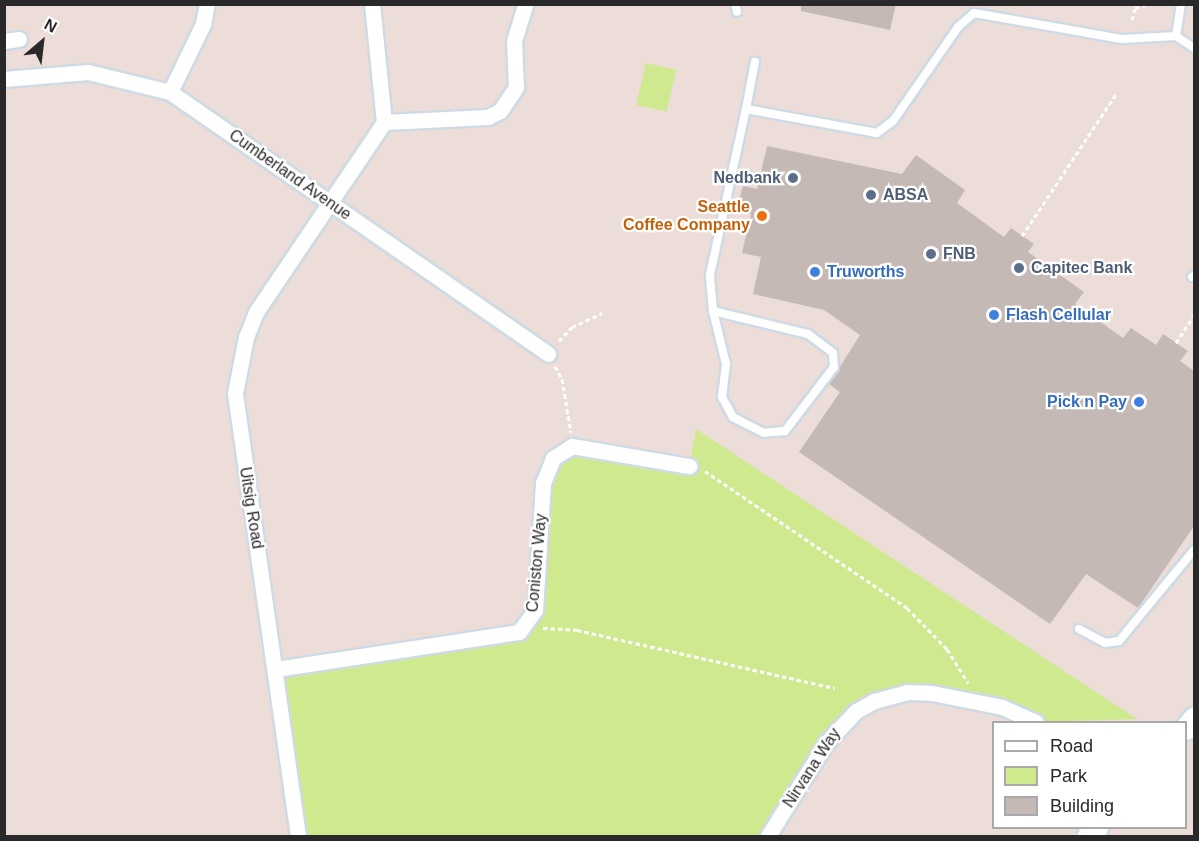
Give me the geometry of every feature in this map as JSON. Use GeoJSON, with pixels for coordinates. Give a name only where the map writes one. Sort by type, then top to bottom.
{"type":"FeatureCollection","features":[{"type":"Feature","properties":{"kind":"street"},"geometry":{"type":"LineString","coordinates":[[170,92],[203,24],[207,4]]}},
{"type":"Feature","properties":{"kind":"street"},"geometry":{"type":"LineString","coordinates":[[372,4],[384,122],[488,117],[500,111],[516,87],[514,41],[525,4]]}},
{"type":"Feature","properties":{"kind":"street","name":"Cumberland Avenue"},"geometry":{"type":"LineString","coordinates":[[4,79],[88,72],[170,92],[548,354]]}},
{"type":"Feature","properties":{"kind":"street","name":"Uitsig Road"},"geometry":{"type":"LineString","coordinates":[[298,837],[276,669],[235,393],[246,338],[256,312],[384,122]]}},
{"type":"Feature","properties":{"kind":"street"},"geometry":{"type":"LineString","coordinates":[[572,446],[689,466]]}},
{"type":"Feature","properties":{"kind":"street","name":"Coniston Way"},"geometry":{"type":"LineString","coordinates":[[276,669],[510,636],[526,627],[535,610],[546,470],[560,451],[572,446]]}},
{"type":"Feature","properties":{"kind":"street","name":"Nirvana Way"},"geometry":{"type":"LineString","coordinates":[[768,837],[826,742],[856,711],[907,692],[973,698],[1031,721]]}},
{"type":"Feature","properties":{"kind":"lane"},"geometry":{"type":"LineString","coordinates":[[1176,36],[1181,4]]}},
{"type":"Feature","properties":{"kind":"lane"},"geometry":{"type":"LineString","coordinates":[[746,109],[877,133],[893,122],[962,22],[983,8],[1122,39],[1176,36],[1194,48]]}},
{"type":"Feature","properties":{"kind":"lane"},"geometry":{"type":"LineString","coordinates":[[713,311],[808,334],[833,353],[834,367],[785,430],[764,433],[733,417],[724,407],[726,364],[713,311],[710,275],[755,62]]}},
{"type":"Feature","properties":{"kind":"lane"},"geometry":{"type":"LineString","coordinates":[[1079,629],[1105,643],[1119,641],[1194,550]]}},
{"type":"Feature","properties":{"kind":"path"},"geometry":{"type":"LineString","coordinates":[[1132,20],[1135,8],[1148,4]]}},
{"type":"Feature","properties":{"kind":"path"},"geometry":{"type":"LineString","coordinates":[[1022,236],[1116,94]]}},
{"type":"Feature","properties":{"kind":"path"},"geometry":{"type":"LineString","coordinates":[[572,327],[602,313]]}},
{"type":"Feature","properties":{"kind":"path"},"geometry":{"type":"LineString","coordinates":[[1176,343],[1194,315]]}},
{"type":"Feature","properties":{"kind":"path"},"geometry":{"type":"LineString","coordinates":[[548,354],[562,379],[572,446]]}},
{"type":"Feature","properties":{"kind":"path"},"geometry":{"type":"LineString","coordinates":[[689,466],[721,481],[907,608],[947,649],[973,698]]}},
{"type":"Feature","properties":{"kind":"path"},"geometry":{"type":"LineString","coordinates":[[526,627],[588,633],[835,688]]}},
{"type":"Feature","properties":{"kind":"green space"},"geometry":{"type":"Polygon","coordinates":[[[646,63],[676,70],[667,112],[636,105],[646,63]]]}},
{"type":"Feature","properties":{"kind":"green space"},"geometry":{"type":"Polygon","coordinates":[[[696,429],[1137,719],[1035,721],[931,695],[878,702],[835,733],[772,836],[302,836],[276,669],[526,627],[543,483],[560,451],[689,466],[696,429]]]}},
{"type":"Feature","properties":{"kind":"building"},"geometry":{"type":"Polygon","coordinates":[[[801,4],[896,4],[890,30],[801,11],[801,4]]]}},
{"type":"Feature","properties":{"kind":"building"},"geometry":{"type":"Polygon","coordinates":[[[767,146],[902,174],[916,155],[965,190],[957,203],[1004,237],[1011,228],[1034,244],[1028,252],[1084,292],[1075,304],[1123,338],[1131,328],[1156,345],[1163,334],[1188,351],[1180,361],[1194,371],[1194,526],[1138,608],[1086,574],[1050,624],[799,452],[840,392],[829,384],[860,335],[824,310],[753,294],[761,257],[742,253],[751,214],[736,211],[743,186],[757,189],[767,146]]]}},
{"type":"Feature","properties":{"kind":"place","name":"Nedbank"},"geometry":{"type":"Point","coordinates":[793,178]}},
{"type":"Feature","properties":{"kind":"place","name":"ABSA"},"geometry":{"type":"Point","coordinates":[871,195]}},
{"type":"Feature","properties":{"kind":"place","name":"Seattle Coffee Company"},"geometry":{"type":"Point","coordinates":[762,216]}},
{"type":"Feature","properties":{"kind":"place","name":"FNB"},"geometry":{"type":"Point","coordinates":[931,254]}},
{"type":"Feature","properties":{"kind":"place","name":"Capitec Bank"},"geometry":{"type":"Point","coordinates":[1019,268]}},
{"type":"Feature","properties":{"kind":"place","name":"Truworths"},"geometry":{"type":"Point","coordinates":[815,272]}},
{"type":"Feature","properties":{"kind":"place","name":"Flash Cellular"},"geometry":{"type":"Point","coordinates":[994,315]}},
{"type":"Feature","properties":{"kind":"place","name":"Pick n Pay"},"geometry":{"type":"Point","coordinates":[1139,402]}}]}
